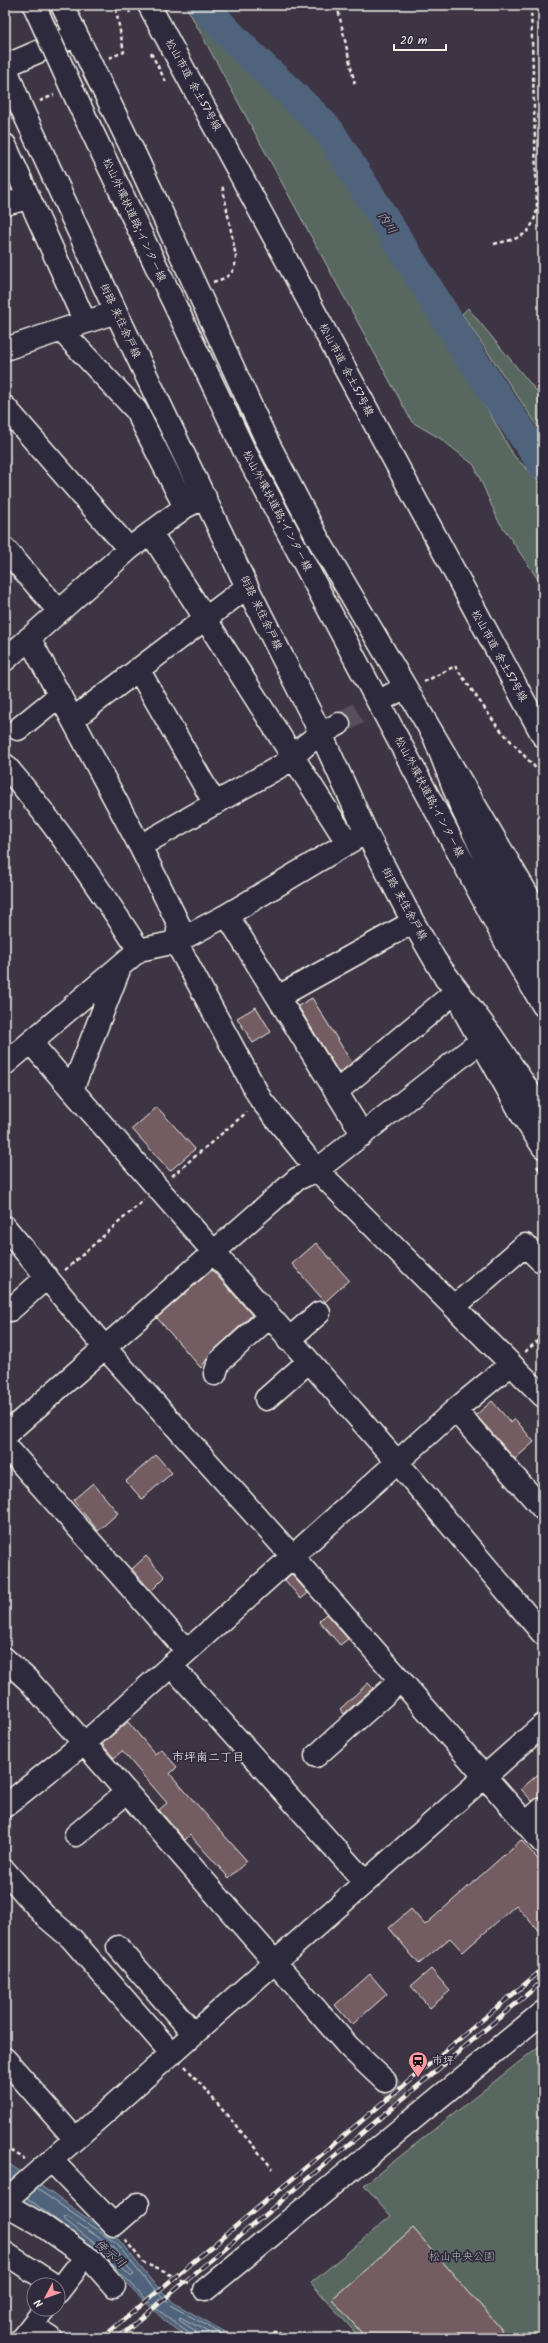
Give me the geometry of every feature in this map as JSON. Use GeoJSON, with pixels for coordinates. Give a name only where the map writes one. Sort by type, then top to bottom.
{"type":"FeatureCollection","features":[{"type":"Feature","properties":{"kind":"main road","name":"松山外環状道路;インター線"},"geometry":{"type":"LineString","coordinates":[[34,5],[77,100],[244,450],[509,948],[543,1005]]}},
{"type":"Feature","properties":{"kind":"main road"},"geometry":{"type":"LineString","coordinates":[[62,5],[136,157],[265,436],[317,537],[404,689],[434,736],[543,921]]}},
{"type":"Feature","properties":{"kind":"main road","name":"松山市道 余土57号線"},"geometry":{"type":"LineString","coordinates":[[149,5],[543,736]]}},
{"type":"Feature","properties":{"kind":"main road"},"geometry":{"type":"LineString","coordinates":[[5,66],[76,36]]}},
{"type":"Feature","properties":{"kind":"main road","name":"街路 来住余戸線"},"geometry":{"type":"LineString","coordinates":[[5,66],[22,109],[116,312],[247,586],[330,729],[356,837],[413,922],[522,1115],[543,1147]]}},
{"type":"Feature","properties":{"kind":"main road"},"geometry":{"type":"LineString","coordinates":[[8,157],[86,322]]}},
{"type":"Feature","properties":{"kind":"main road"},"geometry":{"type":"LineString","coordinates":[[5,204],[28,198]]}},
{"type":"Feature","properties":{"kind":"main road"},"geometry":{"type":"LineString","coordinates":[[5,349],[116,312]]}},
{"type":"Feature","properties":{"kind":"main road"},"geometry":{"type":"LineString","coordinates":[[62,331],[136,410],[185,507]]}},
{"type":"Feature","properties":{"kind":"main road"},"geometry":{"type":"LineString","coordinates":[[5,407],[129,549]]}},
{"type":"Feature","properties":{"kind":"main road"},"geometry":{"type":"LineString","coordinates":[[5,660],[129,549],[185,507],[205,498]]}},
{"type":"Feature","properties":{"kind":"main road"},"geometry":{"type":"LineString","coordinates":[[5,1064],[139,950],[176,942],[227,915],[356,837],[293,759],[151,533]]}},
{"type":"Feature","properties":{"kind":"main road"},"geometry":{"type":"LineString","coordinates":[[5,549],[59,611]]}},
{"type":"Feature","properties":{"kind":"main road"},"geometry":{"type":"LineString","coordinates":[[73,719],[247,586]]}},
{"type":"Feature","properties":{"kind":"main road"},"geometry":{"type":"LineString","coordinates":[[29,638],[140,846],[179,925],[176,942],[261,1100],[317,1170],[543,1396]]}},
{"type":"Feature","properties":{"kind":"main road"},"geometry":{"type":"LineString","coordinates":[[138,669],[215,804]]}},
{"type":"Feature","properties":{"kind":"main road"},"geometry":{"type":"LineString","coordinates":[[18,729],[60,695]]}},
{"type":"Feature","properties":{"kind":"main road"},"geometry":{"type":"LineString","coordinates":[[140,846],[293,759],[298,752],[330,729]]}},
{"type":"Feature","properties":{"kind":"main road"},"geometry":{"type":"LineString","coordinates":[[434,736],[461,806],[493,873],[543,965]]}},
{"type":"Feature","properties":{"kind":"main road"},"geometry":{"type":"LineString","coordinates":[[5,765],[32,796],[76,855],[139,950]]}},
{"type":"Feature","properties":{"kind":"main road"},"geometry":{"type":"LineString","coordinates":[[227,915],[363,1135]]}},
{"type":"Feature","properties":{"kind":"main road"},"geometry":{"type":"LineString","coordinates":[[278,997],[413,922]]}},
{"type":"Feature","properties":{"kind":"main road"},"geometry":{"type":"LineString","coordinates":[[72,1090],[122,963]]}},
{"type":"Feature","properties":{"kind":"main road"},"geometry":{"type":"LineString","coordinates":[[437,963],[491,1035],[543,1112]]}},
{"type":"Feature","properties":{"kind":"main road"},"geometry":{"type":"LineString","coordinates":[[336,1092],[454,993]]}},
{"type":"Feature","properties":{"kind":"main road"},"geometry":{"type":"LineString","coordinates":[[5,1435],[297,1179],[317,1170],[481,1041]]}},
{"type":"Feature","properties":{"kind":"main road"},"geometry":{"type":"LineString","coordinates":[[31,1043],[288,1340],[398,1463],[543,1634]]}},
{"type":"Feature","properties":{"kind":"main road"},"geometry":{"type":"LineString","coordinates":[[5,1228],[105,1348],[292,1556],[543,1843]]}},
{"type":"Feature","properties":{"kind":"main road"},"geometry":{"type":"LineString","coordinates":[[454,1307],[525,1245],[540,1260]]}},
{"type":"Feature","properties":{"kind":"main road"},"geometry":{"type":"LineString","coordinates":[[10,1310],[47,1277]]}},
{"type":"Feature","properties":{"kind":"main road"},"geometry":{"type":"LineString","coordinates":[[288,1340],[319,1312]]}},
{"type":"Feature","properties":{"kind":"main road"},"geometry":{"type":"LineString","coordinates":[[215,1374],[219,1362],[269,1317]]}},
{"type":"Feature","properties":{"kind":"main road"},"geometry":{"type":"LineString","coordinates":[[266,1399],[308,1362]]}},
{"type":"Feature","properties":{"kind":"main road"},"geometry":{"type":"LineString","coordinates":[[5,1806],[94,1734],[398,1463],[455,1410],[511,1364]]}},
{"type":"Feature","properties":{"kind":"main road"},"geometry":{"type":"LineString","coordinates":[[455,1410],[543,1510]]}},
{"type":"Feature","properties":{"kind":"main road"},"geometry":{"type":"LineString","coordinates":[[5,1445],[365,1882]]}},
{"type":"Feature","properties":{"kind":"main road"},"geometry":{"type":"LineString","coordinates":[[5,1659],[29,1681],[348,2046],[385,2081]]}},
{"type":"Feature","properties":{"kind":"main road"},"geometry":{"type":"LineString","coordinates":[[316,1756],[401,1680]]}},
{"type":"Feature","properties":{"kind":"main road"},"geometry":{"type":"LineString","coordinates":[[114,2286],[91,2260],[6,2202],[44,2166],[543,1725]]}},
{"type":"Feature","properties":{"kind":"main road"},"geometry":{"type":"LineString","coordinates":[[76,1835],[127,1792]]}},
{"type":"Feature","properties":{"kind":"main road"},"geometry":{"type":"LineString","coordinates":[[526,1823],[543,1808]]}},
{"type":"Feature","properties":{"kind":"main road"},"geometry":{"type":"LineString","coordinates":[[5,1871],[45,1916],[71,1938],[172,2053]]}},
{"type":"Feature","properties":{"kind":"main road"},"geometry":{"type":"LineString","coordinates":[[118,1947],[194,2034]]}},
{"type":"Feature","properties":{"kind":"main road"},"geometry":{"type":"LineString","coordinates":[[205,2290],[414,2114],[543,2012]]}},
{"type":"Feature","properties":{"kind":"main road"},"geometry":{"type":"LineString","coordinates":[[5,2060],[75,2139]]}},
{"type":"Feature","properties":{"kind":"main road"},"geometry":{"type":"LineString","coordinates":[[44,2166],[114,2226],[138,2204]]}},
{"type":"Feature","properties":{"kind":"main road"},"geometry":{"type":"LineString","coordinates":[[5,2253],[41,2277]]}},
{"type":"Feature","properties":{"kind":"main road"},"geometry":{"type":"LineString","coordinates":[[66,2279],[74,2270]]}},
{"type":"Feature","properties":{"kind":"main road"},"geometry":{"type":"LineString","coordinates":[[33,2324],[50,2338]]}},
{"type":"Feature","properties":{"kind":"path"},"geometry":{"type":"LineString","coordinates":[[5,8],[12,5]]}},
{"type":"Feature","properties":{"kind":"path"},"geometry":{"type":"LineString","coordinates":[[108,64],[106,59],[124,52],[115,5]]}},
{"type":"Feature","properties":{"kind":"path"},"geometry":{"type":"LineString","coordinates":[[337,5],[355,84]]}},
{"type":"Feature","properties":{"kind":"path"},"geometry":{"type":"LineString","coordinates":[[494,244],[519,238],[528,232],[535,222],[537,209],[531,5]]}},
{"type":"Feature","properties":{"kind":"path"},"geometry":{"type":"LineString","coordinates":[[209,284],[229,277],[236,269],[236,257],[221,178]]}},
{"type":"Feature","properties":{"kind":"path"},"geometry":{"type":"LineString","coordinates":[[404,689],[455,666],[497,726],[543,776]]}},
{"type":"Feature","properties":{"kind":"path"},"geometry":{"type":"LineString","coordinates":[[172,2053],[273,2169]]}},
{"type":"Feature","properties":{"kind":"path"},"geometry":{"type":"LineString","coordinates":[[268,2338],[277,2330],[285,2338]]}},
{"type":"Feature","properties":{"kind":"green space"},"geometry":{"type":"Polygon","coordinates":[[[539,5],[543,5],[543,134],[539,5]]]}},
{"type":"Feature","properties":{"kind":"green space"},"geometry":{"type":"Polygon","coordinates":[[[187,8],[288,110],[325,137],[424,298],[514,456],[543,485],[543,587],[498,520],[474,465],[441,439],[412,422],[187,8]]]}},
{"type":"Feature","properties":{"kind":"green space"},"geometry":{"type":"Polygon","coordinates":[[[468,308],[543,399],[543,434],[462,314],[468,308]]]}},
{"type":"Feature","properties":{"kind":"green space","name":"松山中央公園"},"geometry":{"type":"Polygon","coordinates":[[[543,2043],[543,2338],[360,2338],[311,2283],[391,2216],[364,2185],[543,2043]]]}},
{"type":"Feature","properties":{"kind":"water","name":"傍示川"},"geometry":{"type":"Polygon","coordinates":[[[5,2161],[119,2240],[151,2280],[174,2303],[236,2338],[191,2338],[168,2324],[108,2265],[76,2238],[5,2187],[5,2161]]]}},
{"type":"Feature","properties":{"kind":"building"},"geometry":{"type":"Polygon","coordinates":[[[312,998],[352,1063],[339,1073],[298,1006],[312,998]]]}},
{"type":"Feature","properties":{"kind":"building"},"geometry":{"type":"Polygon","coordinates":[[[256,1007],[271,1032],[253,1043],[237,1018],[256,1007]]]}},
{"type":"Feature","properties":{"kind":"building"},"geometry":{"type":"Polygon","coordinates":[[[157,1107],[195,1149],[170,1171],[132,1129],[157,1107]]]}},
{"type":"Feature","properties":{"kind":"building"},"geometry":{"type":"Polygon","coordinates":[[[316,1243],[349,1280],[325,1302],[292,1264],[316,1243]]]}},
{"type":"Feature","properties":{"kind":"building"},"geometry":{"type":"Polygon","coordinates":[[[212,1270],[252,1315],[211,1353],[201,1368],[157,1318],[212,1270]]]}},
{"type":"Feature","properties":{"kind":"building"},"geometry":{"type":"Polygon","coordinates":[[[492,1401],[511,1423],[515,1419],[534,1442],[515,1459],[476,1415],[492,1401]]]}},
{"type":"Feature","properties":{"kind":"building"},"geometry":{"type":"Polygon","coordinates":[[[156,1455],[172,1473],[142,1499],[126,1481],[156,1455]]]}},
{"type":"Feature","properties":{"kind":"building"},"geometry":{"type":"Polygon","coordinates":[[[93,1483],[118,1513],[98,1531],[73,1500],[93,1483]]]}},
{"type":"Feature","properties":{"kind":"building"},"geometry":{"type":"Polygon","coordinates":[[[146,1556],[165,1577],[151,1591],[132,1569],[146,1556]]]}},
{"type":"Feature","properties":{"kind":"building"},"geometry":{"type":"Polygon","coordinates":[[[291,1574],[308,1593],[301,1599],[285,1580],[291,1574]]]}},
{"type":"Feature","properties":{"kind":"building"},"geometry":{"type":"Polygon","coordinates":[[[326,1614],[348,1639],[340,1645],[319,1621],[326,1614]]]}},
{"type":"Feature","properties":{"kind":"building"},"geometry":{"type":"Polygon","coordinates":[[[368,1683],[373,1688],[344,1714],[340,1709],[368,1683]]]}},
{"type":"Feature","properties":{"kind":"building"},"geometry":{"type":"Polygon","coordinates":[[[128,1722],[155,1754],[161,1749],[177,1767],[170,1774],[247,1861],[229,1878],[190,1835],[185,1840],[159,1810],[167,1803],[122,1751],[114,1758],[102,1744],[128,1722]]]}},
{"type":"Feature","properties":{"kind":"building"},"geometry":{"type":"Polygon","coordinates":[[[543,1770],[543,1795],[532,1801],[521,1789],[543,1770]]]}},
{"type":"Feature","properties":{"kind":"building"},"geometry":{"type":"Polygon","coordinates":[[[521,1840],[543,1865],[543,1936],[516,1905],[463,1952],[450,1938],[419,1964],[389,1928],[411,1909],[425,1925],[521,1840]]]}},
{"type":"Feature","properties":{"kind":"building"},"geometry":{"type":"Polygon","coordinates":[[[431,1969],[450,1991],[430,2008],[411,1986],[431,1969]]]}},
{"type":"Feature","properties":{"kind":"building"},"geometry":{"type":"Polygon","coordinates":[[[370,1974],[387,1994],[352,2025],[335,2005],[370,1974]]]}},
{"type":"Feature","properties":{"kind":"building"},"geometry":{"type":"Polygon","coordinates":[[[413,2228],[502,2330],[493,2338],[366,2338],[332,2299],[413,2228]]]}},
{"type":"Feature","properties":{"kind":"waterway","name":"内川"},"geometry":{"type":"LineString","coordinates":[[204,5],[233,38],[329,131],[475,364],[543,464]]}},
{"type":"Feature","properties":{"kind":"tunnel"},"geometry":{"type":"LineString","coordinates":[[339,724],[389,696]]}},
{"type":"Feature","properties":{"kind":"tunnel"},"geometry":{"type":"LineString","coordinates":[[385,2081],[412,2110]]}},
{"type":"Feature","properties":{"kind":"railway"},"geometry":{"type":"LineString","coordinates":[[102,2338],[543,1969]]}},
{"type":"Feature","properties":{"kind":"railway"},"geometry":{"type":"LineString","coordinates":[[118,2338],[543,1981]]}},
{"type":"Feature","properties":{"kind":"place","name":"市坪"},"geometry":{"type":"Point","coordinates":[418,2078]}},
{"type":"Feature","properties":{"kind":"district","name":"市坪南二丁目"},"geometry":{"type":"Point","coordinates":[208,1757]}}]}
